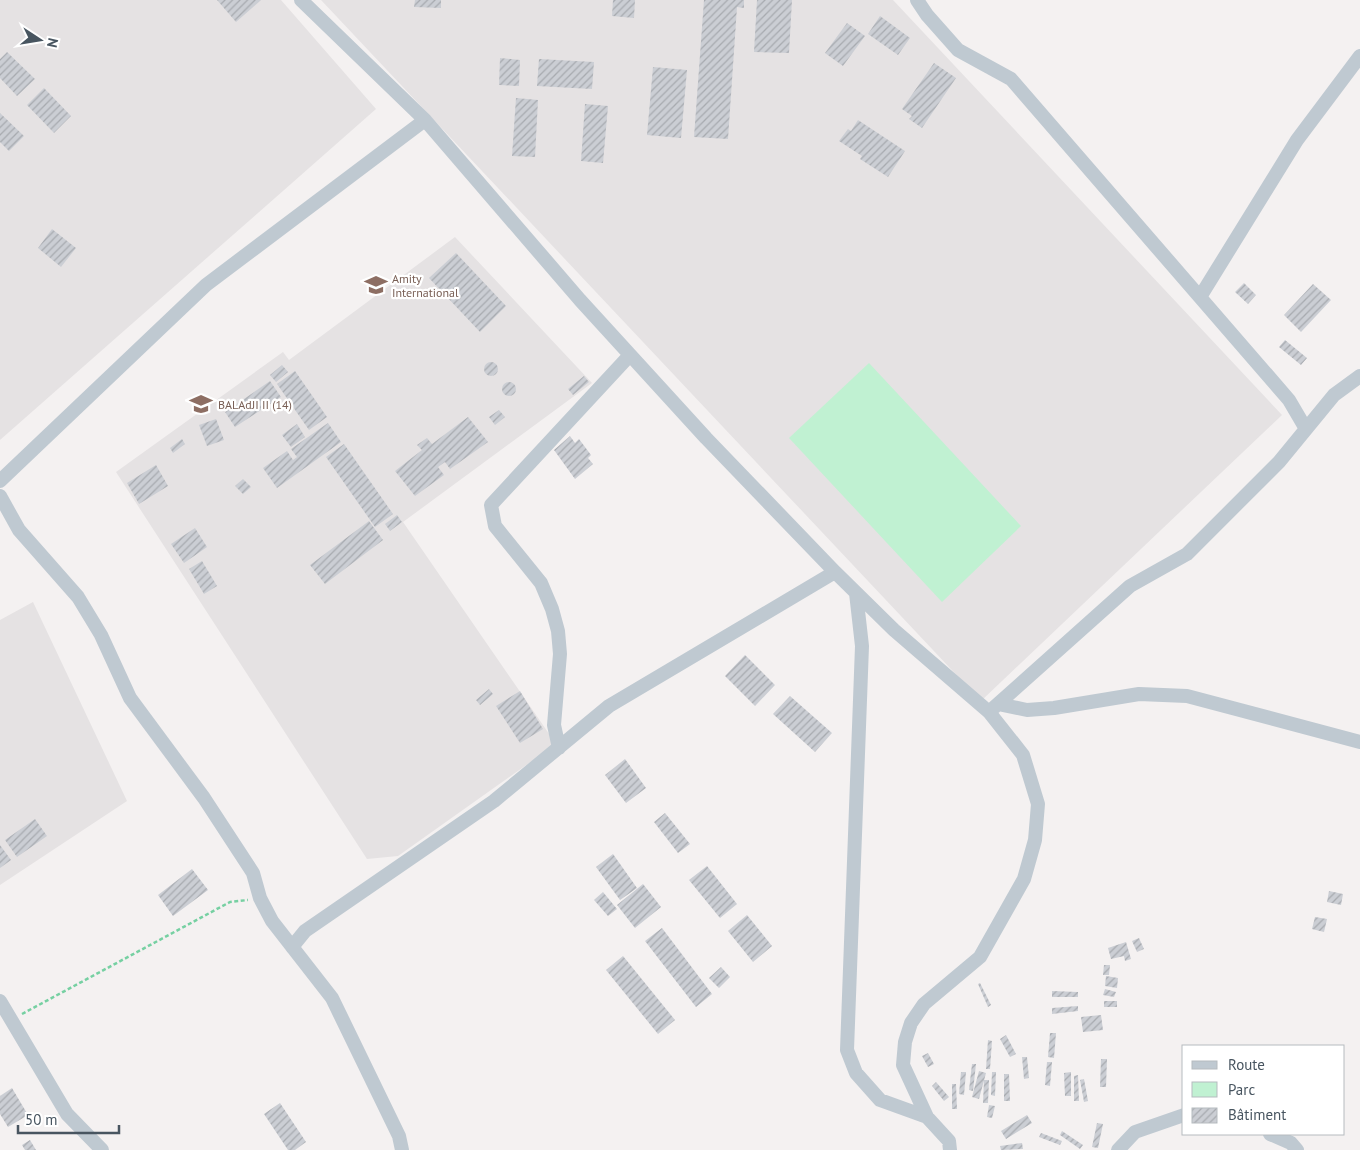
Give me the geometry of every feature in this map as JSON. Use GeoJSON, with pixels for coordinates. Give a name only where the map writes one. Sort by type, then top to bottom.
{"type":"FeatureCollection","features":[{"type":"Feature","properties":{"kind":"street"},"geometry":{"type":"LineString","coordinates":[[301,0],[425,120],[580,300],[706,438],[835,572],[894,630],[993,708],[1023,755],[1038,804],[1035,840],[1024,879],[980,957],[924,1004],[911,1023],[905,1042],[903,1065],[927,1117],[949,1141],[950,1150]]}},
{"type":"Feature","properties":{"kind":"street"},"geometry":{"type":"LineString","coordinates":[[917,0],[927,15],[958,50],[1010,79],[1289,400],[1306,429]]}},
{"type":"Feature","properties":{"kind":"street"},"geometry":{"type":"LineString","coordinates":[[1350,70],[1360,45]]}},
{"type":"Feature","properties":{"kind":"street"},"geometry":{"type":"LineString","coordinates":[[1200,297],[1297,140],[1360,56]]}},
{"type":"Feature","properties":{"kind":"street"},"geometry":{"type":"LineString","coordinates":[[0,481],[206,285],[425,120]]}},
{"type":"Feature","properties":{"kind":"street"},"geometry":{"type":"LineString","coordinates":[[559,748],[554,725],[560,654],[558,631],[552,609],[541,583],[495,526],[491,505],[630,355]]}},
{"type":"Feature","properties":{"kind":"street"},"geometry":{"type":"LineString","coordinates":[[993,708],[1130,586],[1187,554],[1279,462],[1334,395],[1360,376]]}},
{"type":"Feature","properties":{"kind":"street"},"geometry":{"type":"LineString","coordinates":[[0,496],[19,530],[78,597],[100,634],[130,698],[204,798],[253,873],[260,898],[272,921],[332,998],[399,1136],[402,1150]]}},
{"type":"Feature","properties":{"kind":"street"},"geometry":{"type":"LineString","coordinates":[[292,947],[305,931],[494,801],[609,706],[835,572]]}},
{"type":"Feature","properties":{"kind":"street"},"geometry":{"type":"LineString","coordinates":[[856,593],[862,646],[847,1050],[856,1073],[880,1100],[927,1117]]}},
{"type":"Feature","properties":{"kind":"street"},"geometry":{"type":"LineString","coordinates":[[993,708],[1027,710],[1054,708],[1139,694],[1187,696],[1360,742]]}},
{"type":"Feature","properties":{"kind":"street"},"geometry":{"type":"LineString","coordinates":[[0,1001],[66,1114],[102,1150]]}},
{"type":"Feature","properties":{"kind":"street"},"geometry":{"type":"LineString","coordinates":[[1118,1150],[1135,1132],[1182,1116]]}},
{"type":"Feature","properties":{"kind":"street"},"geometry":{"type":"LineString","coordinates":[[1272,1135],[1291,1144],[1297,1150]]}},
{"type":"Feature","properties":{"kind":"path"},"geometry":{"type":"LineString","coordinates":[[10,1020],[230,902],[260,898]]}},
{"type":"Feature","properties":{"kind":"shaded area"},"geometry":{"type":"Polygon","coordinates":[[[0,0],[281,0],[376,109],[0,440],[0,0]]]}},
{"type":"Feature","properties":{"kind":"shaded area"},"geometry":{"type":"Polygon","coordinates":[[[321,0],[893,0],[1282,415],[981,701],[321,0]]]}},
{"type":"Feature","properties":{"kind":"shaded area"},"geometry":{"type":"Polygon","coordinates":[[[455,237],[592,383],[403,522],[556,744],[398,856],[367,859],[116,472],[283,352],[289,360],[455,237]]]}},
{"type":"Feature","properties":{"kind":"shaded area"},"geometry":{"type":"Polygon","coordinates":[[[33,602],[127,801],[0,885],[0,620],[33,602]]]}},
{"type":"Feature","properties":{"kind":"green space"},"geometry":{"type":"Polygon","coordinates":[[[869,363],[1021,526],[942,602],[789,438],[869,363]]]}},
{"type":"Feature","properties":{"kind":"building"},"geometry":{"type":"Polygon","coordinates":[[[217,0],[261,0],[236,22],[217,0]]]}},
{"type":"Feature","properties":{"kind":"building"},"geometry":{"type":"Polygon","coordinates":[[[415,0],[441,0],[441,8],[414,7],[415,0]]]}},
{"type":"Feature","properties":{"kind":"building"},"geometry":{"type":"Polygon","coordinates":[[[613,0],[635,0],[634,18],[612,16],[613,0]]]}},
{"type":"Feature","properties":{"kind":"building"},"geometry":{"type":"Polygon","coordinates":[[[704,0],[744,0],[744,8],[737,7],[728,139],[694,137],[704,0]]]}},
{"type":"Feature","properties":{"kind":"building"},"geometry":{"type":"Polygon","coordinates":[[[757,0],[792,0],[789,53],[754,52],[757,0]]]}},
{"type":"Feature","properties":{"kind":"building"},"geometry":{"type":"Polygon","coordinates":[[[880,16],[910,38],[898,55],[868,34],[880,16]]]}},
{"type":"Feature","properties":{"kind":"building"},"geometry":{"type":"Polygon","coordinates":[[[847,23],[865,36],[843,66],[825,53],[847,23]]]}},
{"type":"Feature","properties":{"kind":"building"},"geometry":{"type":"Polygon","coordinates":[[[7,52],[35,79],[17,96],[0,78],[0,59],[7,52]]]}},
{"type":"Feature","properties":{"kind":"building"},"geometry":{"type":"Polygon","coordinates":[[[500,58],[520,60],[519,86],[499,85],[500,58]]]}},
{"type":"Feature","properties":{"kind":"building"},"geometry":{"type":"Polygon","coordinates":[[[539,59],[594,62],[592,89],[537,86],[539,59]]]}},
{"type":"Feature","properties":{"kind":"building"},"geometry":{"type":"Polygon","coordinates":[[[934,63],[956,78],[922,128],[909,119],[912,116],[902,109],[934,63]]]}},
{"type":"Feature","properties":{"kind":"building"},"geometry":{"type":"Polygon","coordinates":[[[653,67],[687,70],[681,138],[647,135],[653,67]]]}},
{"type":"Feature","properties":{"kind":"building"},"geometry":{"type":"Polygon","coordinates":[[[44,88],[71,116],[54,133],[27,105],[44,88]]]}},
{"type":"Feature","properties":{"kind":"building"},"geometry":{"type":"Polygon","coordinates":[[[516,98],[538,100],[535,157],[512,156],[516,98]]]}},
{"type":"Feature","properties":{"kind":"building"},"geometry":{"type":"Polygon","coordinates":[[[585,104],[608,106],[603,163],[581,161],[585,104]]]}},
{"type":"Feature","properties":{"kind":"building"},"geometry":{"type":"Polygon","coordinates":[[[0,113],[24,136],[9,151],[0,142],[0,113]]]}},
{"type":"Feature","properties":{"kind":"building"},"geometry":{"type":"Polygon","coordinates":[[[858,120],[905,151],[888,177],[860,159],[862,156],[839,141],[848,129],[851,131],[858,120]]]}},
{"type":"Feature","properties":{"kind":"building"},"geometry":{"type":"Polygon","coordinates":[[[52,229],[76,248],[61,267],[38,248],[52,229]]]}},
{"type":"Feature","properties":{"kind":"building"},"geometry":{"type":"Polygon","coordinates":[[[456,253],[506,306],[480,332],[429,278],[456,253]]]}},
{"type":"Feature","properties":{"kind":"building"},"geometry":{"type":"Polygon","coordinates":[[[1244,283],[1256,295],[1248,304],[1235,292],[1244,283]]]}},
{"type":"Feature","properties":{"kind":"building"},"geometry":{"type":"Polygon","coordinates":[[[1313,284],[1331,300],[1301,332],[1284,315],[1313,284]]]}},
{"type":"Feature","properties":{"kind":"building"},"geometry":{"type":"Polygon","coordinates":[[[1285,340],[1307,358],[1301,365],[1279,347],[1285,340]]]}},
{"type":"Feature","properties":{"kind":"building"},"geometry":{"type":"Polygon","coordinates":[[[488,362],[494,362],[498,369],[494,376],[488,376],[484,372],[484,366],[488,362]]]}},
{"type":"Feature","properties":{"kind":"building"},"geometry":{"type":"Polygon","coordinates":[[[282,365],[288,372],[276,382],[270,375],[282,365]]]}},
{"type":"Feature","properties":{"kind":"building"},"geometry":{"type":"Polygon","coordinates":[[[295,371],[327,417],[309,430],[277,384],[295,371]]]}},
{"type":"Feature","properties":{"kind":"building"},"geometry":{"type":"Polygon","coordinates":[[[584,376],[589,382],[573,395],[568,389],[584,376]]]}},
{"type":"Feature","properties":{"kind":"building"},"geometry":{"type":"Polygon","coordinates":[[[270,381],[281,397],[235,427],[225,412],[270,381]]]}},
{"type":"Feature","properties":{"kind":"building"},"geometry":{"type":"Polygon","coordinates":[[[506,382],[512,382],[516,389],[512,396],[506,396],[502,392],[502,386],[506,382]]]}},
{"type":"Feature","properties":{"kind":"building"},"geometry":{"type":"Polygon","coordinates":[[[499,410],[505,417],[495,425],[489,417],[499,410]]]}},
{"type":"Feature","properties":{"kind":"building"},"geometry":{"type":"Polygon","coordinates":[[[468,417],[488,442],[450,469],[445,462],[438,467],[444,475],[415,496],[395,471],[422,450],[417,445],[427,438],[432,444],[468,417]]]}},
{"type":"Feature","properties":{"kind":"building"},"geometry":{"type":"Polygon","coordinates":[[[216,419],[224,440],[207,446],[199,425],[216,419]]]}},
{"type":"Feature","properties":{"kind":"building"},"geometry":{"type":"Polygon","coordinates":[[[328,423],[341,442],[277,488],[263,468],[287,451],[293,460],[297,457],[291,449],[328,423]]]}},
{"type":"Feature","properties":{"kind":"building"},"geometry":{"type":"Polygon","coordinates":[[[297,424],[305,437],[291,447],[282,435],[297,424]]]}},
{"type":"Feature","properties":{"kind":"building"},"geometry":{"type":"Polygon","coordinates":[[[570,436],[575,443],[579,439],[591,455],[588,458],[593,464],[575,479],[554,450],[570,436]]]}},
{"type":"Feature","properties":{"kind":"building"},"geometry":{"type":"Polygon","coordinates":[[[182,439],[185,444],[173,453],[170,448],[182,439]]]}},
{"type":"Feature","properties":{"kind":"building"},"geometry":{"type":"Polygon","coordinates":[[[344,444],[393,514],[375,527],[326,457],[344,444]]]}},
{"type":"Feature","properties":{"kind":"building"},"geometry":{"type":"Polygon","coordinates":[[[156,465],[168,486],[139,504],[127,483],[156,465]]]}},
{"type":"Feature","properties":{"kind":"building"},"geometry":{"type":"Polygon","coordinates":[[[243,479],[251,487],[243,494],[235,486],[243,479]]]}},
{"type":"Feature","properties":{"kind":"building"},"geometry":{"type":"Polygon","coordinates":[[[397,515],[402,522],[390,531],[385,524],[397,515]]]}},
{"type":"Feature","properties":{"kind":"building"},"geometry":{"type":"Polygon","coordinates":[[[369,521],[383,540],[325,584],[310,565],[369,521]]]}},
{"type":"Feature","properties":{"kind":"building"},"geometry":{"type":"Polygon","coordinates":[[[195,528],[207,547],[184,563],[171,544],[195,528]]]}},
{"type":"Feature","properties":{"kind":"building"},"geometry":{"type":"Polygon","coordinates":[[[202,561],[217,586],[204,594],[189,569],[202,561]]]}},
{"type":"Feature","properties":{"kind":"building"},"geometry":{"type":"Polygon","coordinates":[[[745,655],[775,685],[755,706],[725,676],[745,655]]]}},
{"type":"Feature","properties":{"kind":"building"},"geometry":{"type":"Polygon","coordinates":[[[489,689],[493,694],[480,705],[476,700],[489,689]]]}},
{"type":"Feature","properties":{"kind":"building"},"geometry":{"type":"Polygon","coordinates":[[[520,691],[543,729],[520,743],[496,706],[520,691]]]}},
{"type":"Feature","properties":{"kind":"building"},"geometry":{"type":"Polygon","coordinates":[[[790,696],[832,733],[815,752],[773,714],[790,696]]]}},
{"type":"Feature","properties":{"kind":"building"},"geometry":{"type":"Polygon","coordinates":[[[625,759],[646,788],[626,803],[605,775],[625,759]]]}},
{"type":"Feature","properties":{"kind":"building"},"geometry":{"type":"Polygon","coordinates":[[[665,813],[690,844],[678,853],[654,822],[665,813]]]}},
{"type":"Feature","properties":{"kind":"building"},"geometry":{"type":"Polygon","coordinates":[[[35,819],[47,836],[17,857],[5,840],[35,819]]]}},
{"type":"Feature","properties":{"kind":"building"},"geometry":{"type":"Polygon","coordinates":[[[0,845],[11,860],[0,868],[0,845]]]}},
{"type":"Feature","properties":{"kind":"building"},"geometry":{"type":"Polygon","coordinates":[[[613,854],[637,888],[620,900],[596,867],[613,854]]]}},
{"type":"Feature","properties":{"kind":"building"},"geometry":{"type":"Polygon","coordinates":[[[707,866],[737,904],[720,918],[689,880],[707,866]]]}},
{"type":"Feature","properties":{"kind":"building"},"geometry":{"type":"Polygon","coordinates":[[[192,869],[208,890],[173,916],[158,895],[192,869]]]}},
{"type":"Feature","properties":{"kind":"building"},"geometry":{"type":"Polygon","coordinates":[[[643,884],[661,907],[635,928],[617,905],[643,884]]]}},
{"type":"Feature","properties":{"kind":"building"},"geometry":{"type":"Polygon","coordinates":[[[1329,891],[1343,894],[1341,905],[1327,902],[1329,891]]]}},
{"type":"Feature","properties":{"kind":"building"},"geometry":{"type":"Polygon","coordinates":[[[603,892],[617,909],[608,916],[594,900],[603,892]]]}},
{"type":"Feature","properties":{"kind":"building"},"geometry":{"type":"Polygon","coordinates":[[[747,915],[772,946],[753,962],[728,931],[747,915]]]}},
{"type":"Feature","properties":{"kind":"building"},"geometry":{"type":"Polygon","coordinates":[[[1315,917],[1327,919],[1324,932],[1312,929],[1315,917]]]}},
{"type":"Feature","properties":{"kind":"building"},"geometry":{"type":"Polygon","coordinates":[[[662,928],[712,994],[696,1007],[645,941],[662,928]]]}},
{"type":"Feature","properties":{"kind":"building"},"geometry":{"type":"Polygon","coordinates":[[[1139,938],[1144,949],[1137,952],[1132,941],[1139,938]]]}},
{"type":"Feature","properties":{"kind":"building"},"geometry":{"type":"Polygon","coordinates":[[[1126,942],[1131,959],[1125,961],[1124,956],[1111,959],[1108,948],[1126,942]]]}},
{"type":"Feature","properties":{"kind":"building"},"geometry":{"type":"Polygon","coordinates":[[[623,956],[675,1020],[658,1034],[606,970],[623,956]]]}},
{"type":"Feature","properties":{"kind":"building"},"geometry":{"type":"Polygon","coordinates":[[[1104,965],[1110,965],[1109,975],[1103,975],[1104,965]]]}},
{"type":"Feature","properties":{"kind":"building"},"geometry":{"type":"Polygon","coordinates":[[[721,967],[730,977],[719,988],[709,978],[721,967]]]}},
{"type":"Feature","properties":{"kind":"building"},"geometry":{"type":"Polygon","coordinates":[[[1106,976],[1118,978],[1117,988],[1105,986],[1106,976]]]}},
{"type":"Feature","properties":{"kind":"building"},"geometry":{"type":"Polygon","coordinates":[[[980,983],[991,1005],[988,1007],[978,984],[980,983]]]}},
{"type":"Feature","properties":{"kind":"building"},"geometry":{"type":"Polygon","coordinates":[[[1105,989],[1116,992],[1114,997],[1103,995],[1105,989]]]}},
{"type":"Feature","properties":{"kind":"building"},"geometry":{"type":"Polygon","coordinates":[[[1052,991],[1078,992],[1078,997],[1052,997],[1052,991]]]}},
{"type":"Feature","properties":{"kind":"building"},"geometry":{"type":"Polygon","coordinates":[[[1104,1001],[1117,1001],[1117,1007],[1104,1007],[1104,1001]]]}},
{"type":"Feature","properties":{"kind":"building"},"geometry":{"type":"Polygon","coordinates":[[[1078,1006],[1078,1011],[1052,1014],[1052,1008],[1078,1006]]]}},
{"type":"Feature","properties":{"kind":"building"},"geometry":{"type":"Polygon","coordinates":[[[1101,1015],[1103,1030],[1083,1032],[1081,1017],[1101,1015]]]}},
{"type":"Feature","properties":{"kind":"building"},"geometry":{"type":"Polygon","coordinates":[[[1050,1033],[1056,1033],[1054,1058],[1048,1057],[1050,1033]]]}},
{"type":"Feature","properties":{"kind":"building"},"geometry":{"type":"Polygon","coordinates":[[[1006,1035],[1016,1054],[1010,1057],[1000,1039],[1006,1035]]]}},
{"type":"Feature","properties":{"kind":"building"},"geometry":{"type":"Polygon","coordinates":[[[988,1040],[992,1041],[990,1069],[986,1069],[988,1040]]]}},
{"type":"Feature","properties":{"kind":"building"},"geometry":{"type":"Polygon","coordinates":[[[928,1053],[934,1064],[928,1067],[922,1056],[928,1053]]]}},
{"type":"Feature","properties":{"kind":"building"},"geometry":{"type":"Polygon","coordinates":[[[1022,1057],[1027,1057],[1029,1078],[1024,1079],[1022,1057]]]}},
{"type":"Feature","properties":{"kind":"building"},"geometry":{"type":"Polygon","coordinates":[[[1101,1059],[1107,1059],[1106,1087],[1100,1087],[1101,1059]]]}},
{"type":"Feature","properties":{"kind":"building"},"geometry":{"type":"Polygon","coordinates":[[[1047,1062],[1052,1062],[1050,1086],[1045,1085],[1047,1062]]]}},
{"type":"Feature","properties":{"kind":"building"},"geometry":{"type":"Polygon","coordinates":[[[972,1064],[976,1064],[973,1091],[969,1090],[972,1064]]]}},
{"type":"Feature","properties":{"kind":"building"},"geometry":{"type":"Polygon","coordinates":[[[979,1071],[986,1073],[979,1099],[972,1097],[979,1071]]]}},
{"type":"Feature","properties":{"kind":"building"},"geometry":{"type":"Polygon","coordinates":[[[961,1072],[966,1072],[964,1095],[959,1094],[961,1072]]]}},
{"type":"Feature","properties":{"kind":"building"},"geometry":{"type":"Polygon","coordinates":[[[992,1072],[996,1072],[995,1096],[991,1095],[992,1072]]]}},
{"type":"Feature","properties":{"kind":"building"},"geometry":{"type":"Polygon","coordinates":[[[1071,1072],[1071,1096],[1065,1096],[1064,1073],[1071,1072]]]}},
{"type":"Feature","properties":{"kind":"building"},"geometry":{"type":"Polygon","coordinates":[[[1004,1074],[1009,1074],[1010,1101],[1004,1101],[1004,1074]]]}},
{"type":"Feature","properties":{"kind":"building"},"geometry":{"type":"Polygon","coordinates":[[[1078,1075],[1079,1101],[1074,1101],[1074,1076],[1078,1075]]]}},
{"type":"Feature","properties":{"kind":"building"},"geometry":{"type":"Polygon","coordinates":[[[1084,1079],[1088,1101],[1084,1102],[1080,1080],[1084,1079]]]}},
{"type":"Feature","properties":{"kind":"building"},"geometry":{"type":"Polygon","coordinates":[[[984,1080],[989,1080],[988,1103],[983,1103],[984,1080]]]}},
{"type":"Feature","properties":{"kind":"building"},"geometry":{"type":"Polygon","coordinates":[[[936,1082],[949,1097],[944,1101],[932,1086],[936,1082]]]}},
{"type":"Feature","properties":{"kind":"building"},"geometry":{"type":"Polygon","coordinates":[[[952,1084],[956,1084],[957,1109],[952,1109],[952,1084]]]}},
{"type":"Feature","properties":{"kind":"building"},"geometry":{"type":"Polygon","coordinates":[[[12,1088],[28,1115],[8,1127],[0,1114],[0,1096],[12,1088]]]}},
{"type":"Feature","properties":{"kind":"building"},"geometry":{"type":"Polygon","coordinates":[[[280,1103],[306,1142],[295,1150],[288,1150],[264,1114],[280,1103]]]}},
{"type":"Feature","properties":{"kind":"building"},"geometry":{"type":"Polygon","coordinates":[[[989,1105],[995,1106],[992,1118],[987,1117],[989,1105]]]}},
{"type":"Feature","properties":{"kind":"building"},"geometry":{"type":"Polygon","coordinates":[[[1027,1115],[1032,1123],[1006,1139],[1001,1131],[1027,1115]]]}},
{"type":"Feature","properties":{"kind":"building"},"geometry":{"type":"Polygon","coordinates":[[[1097,1123],[1103,1124],[1098,1148],[1092,1147],[1097,1123]]]}},
{"type":"Feature","properties":{"kind":"building"},"geometry":{"type":"Polygon","coordinates":[[[1062,1131],[1083,1145],[1080,1149],[1060,1135],[1062,1131]]]}},
{"type":"Feature","properties":{"kind":"building"},"geometry":{"type":"Polygon","coordinates":[[[1041,1133],[1062,1141],[1060,1145],[1039,1137],[1041,1133]]]}},
{"type":"Feature","properties":{"kind":"building"},"geometry":{"type":"Polygon","coordinates":[[[30,1140],[36,1150],[25,1150],[22,1145],[30,1140]]]}},
{"type":"Feature","properties":{"kind":"building"},"geometry":{"type":"Polygon","coordinates":[[[1022,1143],[1023,1149],[1001,1150],[1000,1146],[1022,1143]]]}},
{"type":"Feature","properties":{"kind":"place","name":"Amity International"},"geometry":{"type":"Point","coordinates":[376,285]}},
{"type":"Feature","properties":{"kind":"place","name":"BALAdJI II (14)"},"geometry":{"type":"Point","coordinates":[201,404]}}]}
